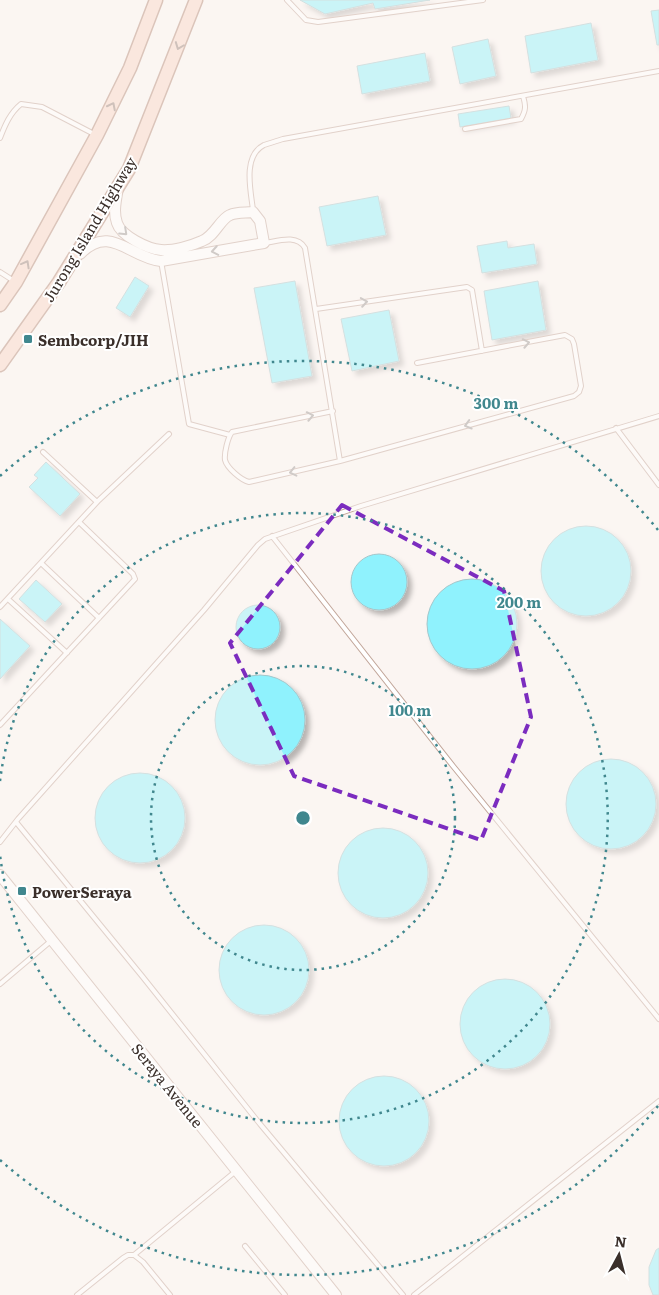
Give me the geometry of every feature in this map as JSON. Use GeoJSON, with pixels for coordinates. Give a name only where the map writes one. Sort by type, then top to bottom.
{"type":"FeatureCollection","features":[{"type":"Feature","properties":{"kind":"main road"},"geometry":{"type":"LineString","coordinates":[[0,305],[16,282],[96,135],[130,68],[156,0]]}},
{"type":"Feature","properties":{"kind":"main road","name":"Jurong Island Highway"},"geometry":{"type":"LineString","coordinates":[[0,366],[70,263],[129,169],[196,0]]}},
{"type":"Feature","properties":{"kind":"street"},"geometry":{"type":"LineString","coordinates":[[70,263],[90,244],[108,242],[118,244],[151,259],[160,261],[264,243],[260,221],[254,212],[231,215],[208,238],[201,242],[174,249],[161,250],[135,241],[123,233],[117,225],[115,214],[118,187]]}},
{"type":"Feature","properties":{"kind":"street","name":"Seraya Avenue"},"geometry":{"type":"LineString","coordinates":[[0,875],[336,1295]]}},
{"type":"Feature","properties":{"kind":"lane"},"geometry":{"type":"LineString","coordinates":[[287,0],[306,20],[318,22],[483,0]]}},
{"type":"Feature","properties":{"kind":"lane"},"geometry":{"type":"LineString","coordinates":[[254,212],[249,175],[250,162],[262,146],[282,140],[659,71]]}},
{"type":"Feature","properties":{"kind":"lane"},"geometry":{"type":"LineString","coordinates":[[465,129],[521,120],[526,106],[523,96]]}},
{"type":"Feature","properties":{"kind":"lane"},"geometry":{"type":"LineString","coordinates":[[0,138],[5,124],[15,109],[21,104],[42,107],[96,135]]}},
{"type":"Feature","properties":{"kind":"lane"},"geometry":{"type":"LineString","coordinates":[[264,243],[294,240],[303,243],[306,248],[340,461]]}},
{"type":"Feature","properties":{"kind":"lane"},"geometry":{"type":"LineString","coordinates":[[160,261],[189,424],[230,435]]}},
{"type":"Feature","properties":{"kind":"lane"},"geometry":{"type":"LineString","coordinates":[[0,272],[16,282]]}},
{"type":"Feature","properties":{"kind":"lane"},"geometry":{"type":"LineString","coordinates":[[316,309],[467,286],[472,290],[482,351]]}},
{"type":"Feature","properties":{"kind":"lane"},"geometry":{"type":"LineString","coordinates":[[332,411],[236,430],[230,435],[225,458],[226,462],[241,479],[249,482],[340,461],[574,396],[580,390],[582,382],[574,344],[569,336],[417,363]]}},
{"type":"Feature","properties":{"kind":"lane"},"geometry":{"type":"LineString","coordinates":[[0,842],[204,610],[258,545],[272,536],[361,506],[659,416]]}},
{"type":"Feature","properties":{"kind":"lane"},"geometry":{"type":"LineString","coordinates":[[616,428],[659,485]]}},
{"type":"Feature","properties":{"kind":"lane"},"geometry":{"type":"LineString","coordinates":[[0,607],[97,502],[169,434]]}},
{"type":"Feature","properties":{"kind":"lane"},"geometry":{"type":"LineString","coordinates":[[43,452],[97,502]]}},
{"type":"Feature","properties":{"kind":"lane"},"geometry":{"type":"LineString","coordinates":[[0,725],[134,581],[135,576],[78,522]]}},
{"type":"Feature","properties":{"kind":"lane"},"geometry":{"type":"LineString","coordinates":[[272,536],[452,766],[659,1019]]}},
{"type":"Feature","properties":{"kind":"lane"},"geometry":{"type":"LineString","coordinates":[[41,563],[99,618]]}},
{"type":"Feature","properties":{"kind":"lane"},"geometry":{"type":"LineString","coordinates":[[8,599],[67,653]]}},
{"type":"Feature","properties":{"kind":"lane"},"geometry":{"type":"LineString","coordinates":[[16,822],[260,1124],[403,1295]]}},
{"type":"Feature","properties":{"kind":"lane"},"geometry":{"type":"LineString","coordinates":[[0,984],[52,940]]}},
{"type":"Feature","properties":{"kind":"lane"},"geometry":{"type":"LineString","coordinates":[[414,1295],[659,1100]]}},
{"type":"Feature","properties":{"kind":"lane"},"geometry":{"type":"LineString","coordinates":[[134,1255],[236,1170]]}},
{"type":"Feature","properties":{"kind":"lane"},"geometry":{"type":"LineString","coordinates":[[245,1246],[285,1295]]}},
{"type":"Feature","properties":{"kind":"lane"},"geometry":{"type":"LineString","coordinates":[[77,1295],[128,1255],[134,1255],[143,1262],[170,1295]]}},
{"type":"Feature","properties":{"kind":"highlighted area"},"geometry":{"type":"Polygon","coordinates":[[[342,505],[504,591],[531,717],[481,840],[294,776],[230,643],[342,505]]]}},
{"type":"Feature","properties":{"kind":"building"},"geometry":{"type":"Polygon","coordinates":[[[300,0],[430,0],[375,9],[373,3],[325,14],[300,0]]]}},
{"type":"Feature","properties":{"kind":"building"},"geometry":{"type":"Polygon","coordinates":[[[659,10],[659,45],[657,45],[651,11],[659,10]]]}},
{"type":"Feature","properties":{"kind":"building"},"geometry":{"type":"Polygon","coordinates":[[[591,23],[598,60],[531,73],[525,36],[591,23]]]}},
{"type":"Feature","properties":{"kind":"building"},"geometry":{"type":"Polygon","coordinates":[[[488,39],[496,76],[460,84],[452,47],[488,39]]]}},
{"type":"Feature","properties":{"kind":"building"},"geometry":{"type":"Polygon","coordinates":[[[425,53],[430,81],[362,94],[357,66],[425,53]]]}},
{"type":"Feature","properties":{"kind":"building"},"geometry":{"type":"Polygon","coordinates":[[[509,106],[511,118],[460,127],[458,114],[509,106]]]}},
{"type":"Feature","properties":{"kind":"building"},"geometry":{"type":"Polygon","coordinates":[[[378,196],[386,235],[327,246],[319,207],[378,196]]]}},
{"type":"Feature","properties":{"kind":"building"},"geometry":{"type":"Polygon","coordinates":[[[507,241],[508,248],[534,244],[537,264],[482,273],[477,246],[507,241]]]}},
{"type":"Feature","properties":{"kind":"building"},"geometry":{"type":"Polygon","coordinates":[[[135,277],[149,286],[130,317],[116,308],[135,277]]]}},
{"type":"Feature","properties":{"kind":"building"},"geometry":{"type":"Polygon","coordinates":[[[295,281],[312,376],[272,383],[254,288],[295,281]]]}},
{"type":"Feature","properties":{"kind":"building"},"geometry":{"type":"Polygon","coordinates":[[[538,281],[546,330],[492,340],[484,291],[538,281]]]}},
{"type":"Feature","properties":{"kind":"building"},"geometry":{"type":"Polygon","coordinates":[[[389,310],[399,361],[352,371],[341,319],[389,310]]]}},
{"type":"Feature","properties":{"kind":"building"},"geometry":{"type":"Polygon","coordinates":[[[46,462],[80,494],[60,516],[29,487],[38,478],[34,475],[46,462]]]}},
{"type":"Feature","properties":{"kind":"building"},"geometry":{"type":"Polygon","coordinates":[[[577,526],[595,526],[611,533],[624,546],[631,562],[631,580],[624,596],[611,609],[595,616],[577,616],[561,609],[548,596],[541,580],[541,562],[548,546],[561,533],[577,526]]]}},
{"type":"Feature","properties":{"kind":"building"},"geometry":{"type":"Polygon","coordinates":[[[373,554],[385,554],[395,558],[403,566],[407,582],[403,598],[395,606],[385,610],[373,610],[363,606],[355,598],[351,588],[351,576],[355,566],[363,558],[373,554]]]}},
{"type":"Feature","properties":{"kind":"building"},"geometry":{"type":"Polygon","coordinates":[[[463,579],[481,579],[497,586],[510,599],[517,615],[517,633],[510,649],[497,662],[481,669],[463,669],[447,662],[434,649],[427,633],[427,615],[434,599],[447,586],[463,579]]]}},
{"type":"Feature","properties":{"kind":"building"},"geometry":{"type":"Polygon","coordinates":[[[36,580],[62,604],[45,622],[19,599],[36,580]]]}},
{"type":"Feature","properties":{"kind":"building"},"geometry":{"type":"Polygon","coordinates":[[[262,605],[274,611],[279,618],[279,636],[274,643],[267,648],[254,649],[246,646],[239,639],[236,623],[239,615],[246,608],[262,605]]]}},
{"type":"Feature","properties":{"kind":"building"},"geometry":{"type":"Polygon","coordinates":[[[0,619],[30,646],[0,679],[0,619]]]}},
{"type":"Feature","properties":{"kind":"building"},"geometry":{"type":"Polygon","coordinates":[[[251,675],[269,675],[285,682],[298,695],[305,711],[305,729],[298,745],[285,758],[269,765],[251,765],[235,758],[222,745],[215,729],[215,711],[222,695],[235,682],[251,675]]]}},
{"type":"Feature","properties":{"kind":"building"},"geometry":{"type":"Polygon","coordinates":[[[602,759],[620,759],[636,766],[649,779],[656,795],[656,813],[649,829],[636,842],[620,849],[602,849],[586,842],[573,829],[566,813],[566,795],[573,779],[586,766],[602,759]]]}},
{"type":"Feature","properties":{"kind":"building"},"geometry":{"type":"Polygon","coordinates":[[[131,773],[149,773],[165,780],[178,793],[185,809],[185,827],[178,843],[165,856],[149,863],[131,863],[115,856],[102,843],[95,827],[95,809],[102,793],[115,780],[131,773]]]}},
{"type":"Feature","properties":{"kind":"building"},"geometry":{"type":"Polygon","coordinates":[[[374,828],[392,828],[408,835],[421,848],[428,864],[428,882],[421,898],[408,911],[392,918],[374,918],[358,911],[345,898],[338,882],[338,864],[345,848],[358,835],[374,828]]]}},
{"type":"Feature","properties":{"kind":"building"},"geometry":{"type":"Polygon","coordinates":[[[264,925],[281,928],[296,938],[306,953],[309,970],[306,987],[296,1002],[281,1012],[264,1015],[247,1012],[232,1002],[222,987],[219,970],[222,953],[232,938],[247,928],[264,925]]]}},
{"type":"Feature","properties":{"kind":"building"},"geometry":{"type":"Polygon","coordinates":[[[496,979],[514,979],[530,986],[543,999],[550,1015],[550,1033],[543,1049],[530,1062],[514,1069],[496,1069],[480,1062],[467,1049],[460,1033],[460,1015],[467,999],[480,986],[496,979]]]}},
{"type":"Feature","properties":{"kind":"building"},"geometry":{"type":"Polygon","coordinates":[[[375,1076],[393,1076],[409,1083],[422,1096],[429,1112],[429,1130],[422,1146],[409,1159],[393,1166],[375,1166],[359,1159],[346,1146],[339,1130],[339,1112],[346,1096],[359,1083],[375,1076]]]}},
{"type":"Feature","properties":{"kind":"building"},"geometry":{"type":"Polygon","coordinates":[[[659,1248],[659,1295],[653,1295],[649,1285],[649,1267],[656,1250],[659,1248]]]}},
{"type":"Feature","properties":{"kind":"place","name":"Sembcorp/JIH"},"geometry":{"type":"Point","coordinates":[28,339]}},
{"type":"Feature","properties":{"kind":"place","name":"PowerSeraya"},"geometry":{"type":"Point","coordinates":[22,891]}}]}
